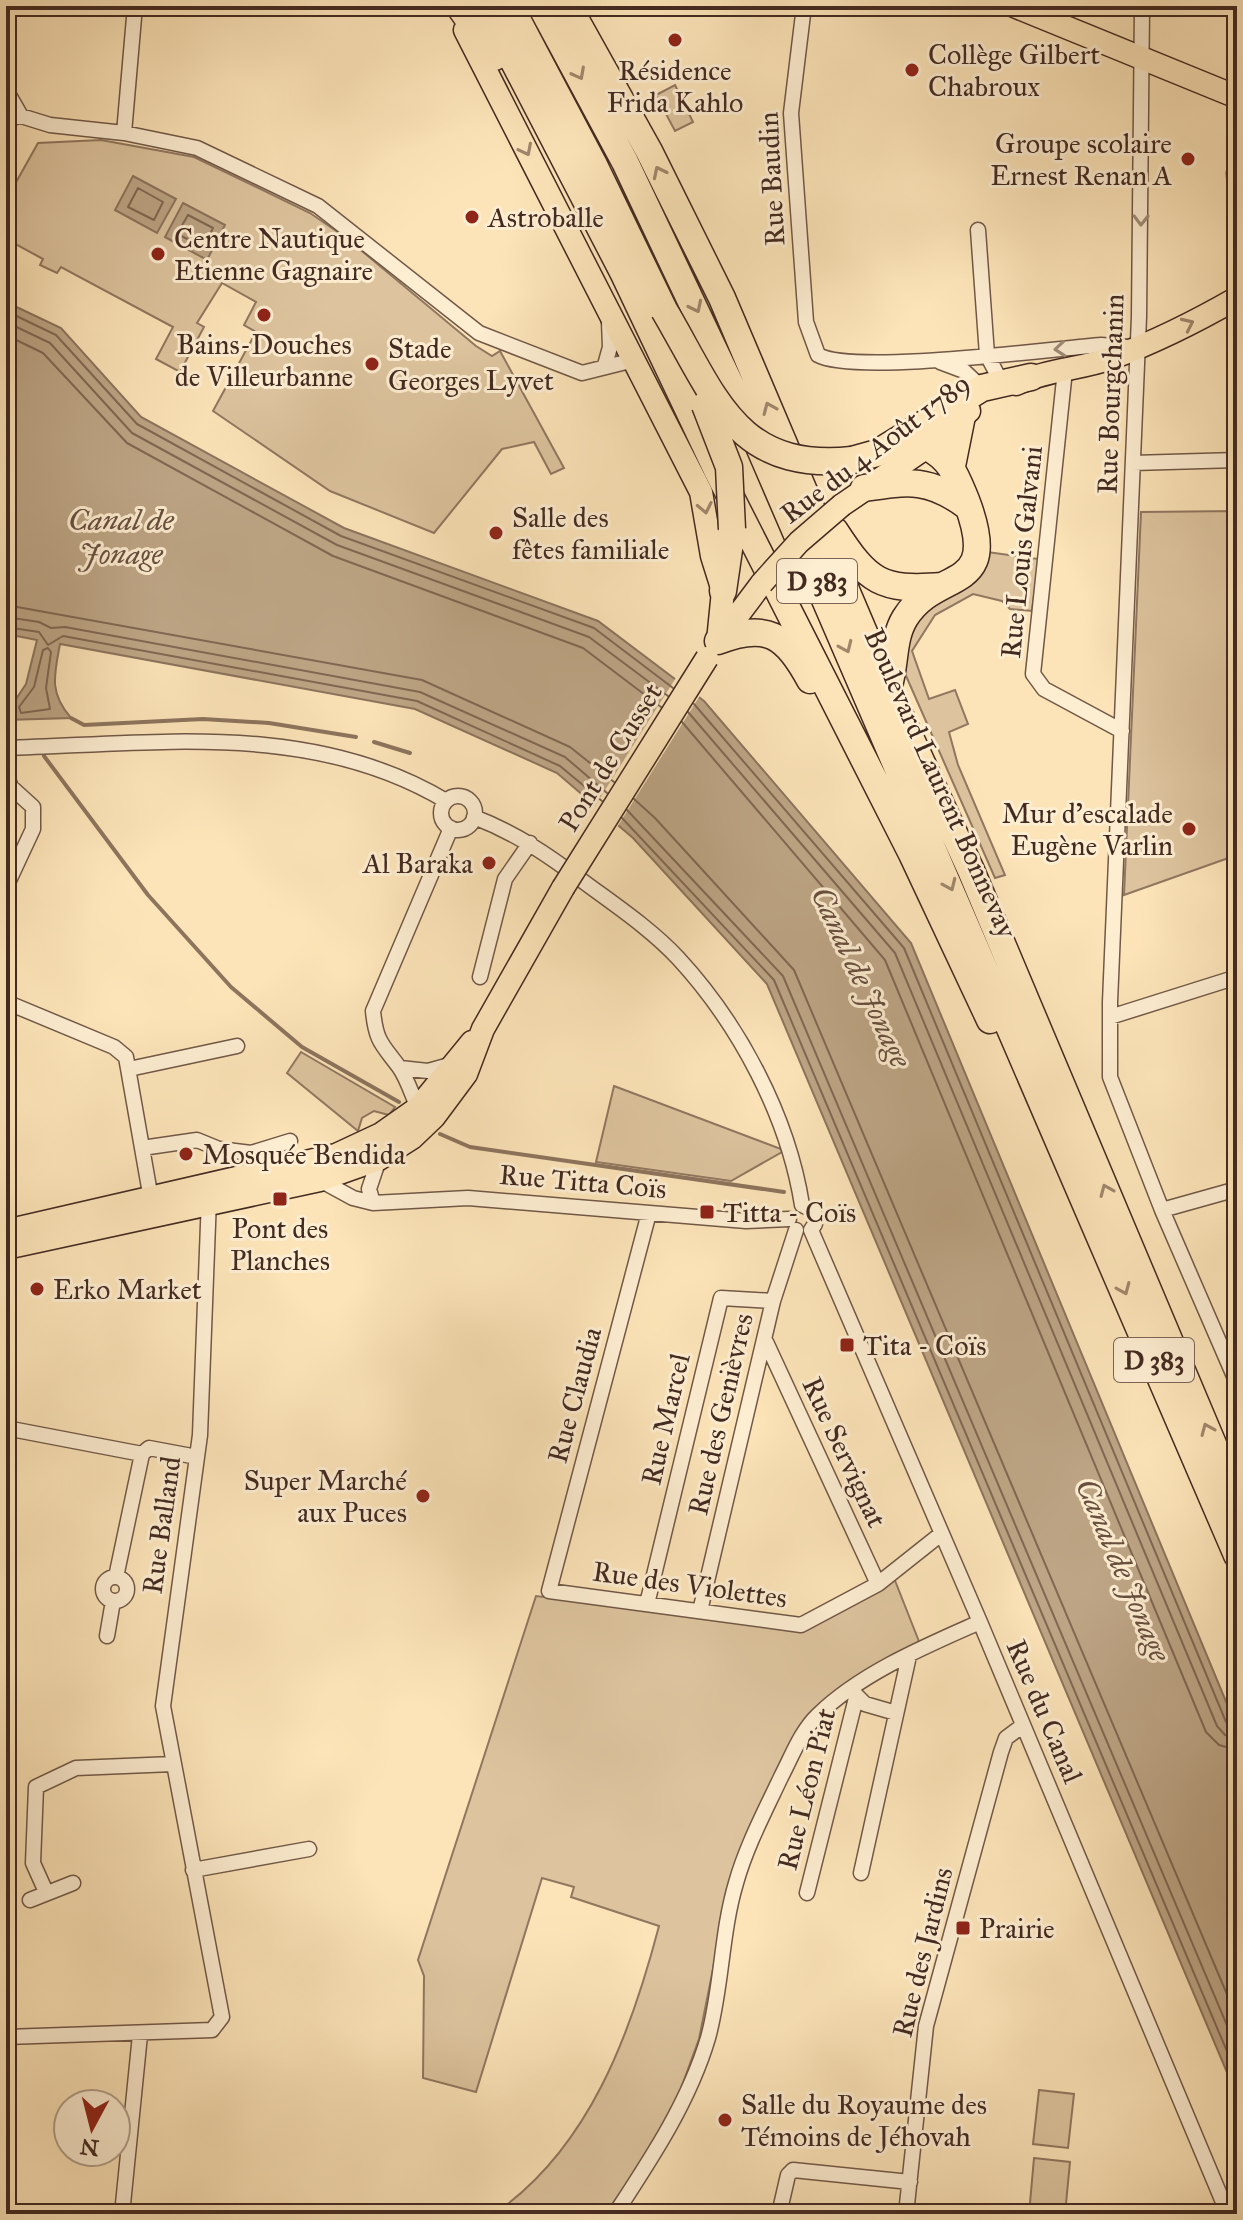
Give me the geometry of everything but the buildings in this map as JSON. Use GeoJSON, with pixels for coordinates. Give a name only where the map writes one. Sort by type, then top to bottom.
{"type":"FeatureCollection","features":[{"type":"Feature","properties":{"kind":"highway"},"geometry":{"type":"LineString","coordinates":[[459,6],[487,43],[519,98],[710,472],[912,854],[1037,1123],[1071,1165]]}},
{"type":"Feature","properties":{"kind":"highway"},"geometry":{"type":"LineString","coordinates":[[485,6],[623,272],[743,534]]}},
{"type":"Feature","properties":{"kind":"highway","name":"Boulevard Laurent Bonnevay"},"geometry":{"type":"LineString","coordinates":[[541,6],[625,162],[711,338],[1237,1555]]}},
{"type":"Feature","properties":{"kind":"highway","name":"Boulevard Laurent Bonnevay"},"geometry":{"type":"LineString","coordinates":[[568,6],[649,151],[722,298],[888,689],[970,868],[1237,1501]]}},
{"type":"Feature","properties":{"kind":"highway"},"geometry":{"type":"LineString","coordinates":[[511,11],[664,310],[733,426],[769,450],[788,457],[809,462],[852,460],[877,453],[980,381],[1031,377]]}},
{"type":"Feature","properties":{"kind":"highway"},"geometry":{"type":"LineString","coordinates":[[664,310],[729,467],[743,534],[723,591]]}},
{"type":"Feature","properties":{"kind":"highway"},"geometry":{"type":"LineString","coordinates":[[952,466],[962,416]]}},
{"type":"Feature","properties":{"kind":"highway"},"geometry":{"type":"LineString","coordinates":[[888,689],[902,622],[921,602],[964,574],[975,555],[978,535],[952,466],[927,447]]}},
{"type":"Feature","properties":{"kind":"highway"},"geometry":{"type":"LineString","coordinates":[[864,488],[899,483],[929,484],[968,507]]}},
{"type":"Feature","properties":{"kind":"highway"},"geometry":{"type":"LineString","coordinates":[[811,505],[876,582],[903,588],[946,586]]}},
{"type":"Feature","properties":{"kind":"highway"},"geometry":{"type":"LineString","coordinates":[[712,650],[743,633],[775,635],[800,661],[893,837],[912,854]]}},
{"type":"Feature","properties":{"kind":"main road"},"geometry":{"type":"LineString","coordinates":[[453,6],[701,492],[712,556],[723,591],[712,650]]}},
{"type":"Feature","properties":{"kind":"main road"},"geometry":{"type":"LineString","coordinates":[[1014,6],[1237,97]]}},
{"type":"Feature","properties":{"kind":"main road","name":"Rue du 4 Août 1789"},"geometry":{"type":"LineString","coordinates":[[712,650],[762,583],[799,542],[864,488],[927,447],[985,399],[1031,377],[1065,370],[1138,347],[1237,298]]}},
{"type":"Feature","properties":{"kind":"main road","name":"Pont de Cusset"},"geometry":{"type":"LineString","coordinates":[[483,1029],[563,888],[712,650]]}},
{"type":"Feature","properties":{"kind":"main road"},"geometry":{"type":"LineString","coordinates":[[6,1248],[80,1232],[336,1155],[419,1115],[483,1029]]}},
{"type":"Feature","properties":{"kind":"main road"},"geometry":{"type":"LineString","coordinates":[[6,1231],[151,1199],[320,1180],[379,1159],[419,1115],[466,1074],[483,1029]]}},
{"type":"Feature","properties":{"kind":"main road"},"geometry":{"type":"LineString","coordinates":[[80,1232],[94,1221],[145,1210],[151,1199]]}},
{"type":"Feature","properties":{"kind":"street"},"geometry":{"type":"LineString","coordinates":[[124,133],[135,6]]}},
{"type":"Feature","properties":{"kind":"street","name":"Rue Baudin"},"geometry":{"type":"LineString","coordinates":[[804,6],[791,113],[806,322],[813,348],[818,355],[835,361],[932,360]]}},
{"type":"Feature","properties":{"kind":"street","name":"Rue Bourgchanin"},"geometry":{"type":"LineString","coordinates":[[1122,731],[1138,347],[1142,6]]}},
{"type":"Feature","properties":{"kind":"street"},"geometry":{"type":"LineString","coordinates":[[1218,6],[1237,9]]}},
{"type":"Feature","properties":{"kind":"street"},"geometry":{"type":"LineString","coordinates":[[6,90],[13,117],[50,125],[124,133],[197,148],[318,206],[479,333],[525,348],[567,370],[582,373],[634,360]]}},
{"type":"Feature","properties":{"kind":"street"},"geometry":{"type":"LineString","coordinates":[[1237,166],[1234,173],[1237,208]]}},
{"type":"Feature","properties":{"kind":"street"},"geometry":{"type":"LineString","coordinates":[[932,360],[980,381],[997,374],[979,356],[978,230]]}},
{"type":"Feature","properties":{"kind":"street"},"geometry":{"type":"LineString","coordinates":[[601,297],[610,324],[610,347],[605,365]]}},
{"type":"Feature","properties":{"kind":"street"},"geometry":{"type":"LineString","coordinates":[[932,360],[1101,345],[1138,347]]}},
{"type":"Feature","properties":{"kind":"street"},"geometry":{"type":"LineString","coordinates":[[979,356],[965,361],[980,381]]}},
{"type":"Feature","properties":{"kind":"street","name":"Rue Louis Galvani"},"geometry":{"type":"LineString","coordinates":[[1065,370],[1033,674],[1044,689],[1122,731]]}},
{"type":"Feature","properties":{"kind":"street"},"geometry":{"type":"LineString","coordinates":[[1133,463],[1237,460]]}},
{"type":"Feature","properties":{"kind":"street"},"geometry":{"type":"LineString","coordinates":[[1122,731],[1110,1077],[1162,1210],[1237,1383]]}},
{"type":"Feature","properties":{"kind":"street"},"geometry":{"type":"LineString","coordinates":[[6,748],[210,739],[289,748],[364,766],[446,801]]}},
{"type":"Feature","properties":{"kind":"street"},"geometry":{"type":"LineString","coordinates":[[6,774],[11,787],[33,807],[33,829],[6,887]]}},
{"type":"Feature","properties":{"kind":"street"},"geometry":{"type":"LineString","coordinates":[[455,796],[466,798],[473,806],[474,817],[468,827],[451,828],[441,816],[446,801],[455,796]]}},
{"type":"Feature","properties":{"kind":"street"},"geometry":{"type":"LineString","coordinates":[[474,817],[530,843],[615,904],[678,957],[726,1021],[757,1074],[795,1161],[802,1205],[790,1212],[798,1227]]}},
{"type":"Feature","properties":{"kind":"street"},"geometry":{"type":"LineString","coordinates":[[419,1115],[400,1068],[384,1052],[375,1035],[373,1011],[451,828]]}},
{"type":"Feature","properties":{"kind":"street"},"geometry":{"type":"LineString","coordinates":[[480,977],[505,879],[530,843]]}},
{"type":"Feature","properties":{"kind":"street"},"geometry":{"type":"LineString","coordinates":[[1110,1017],[1237,977]]}},
{"type":"Feature","properties":{"kind":"street"},"geometry":{"type":"LineString","coordinates":[[6,1002],[114,1047],[126,1057],[151,1199]]}},
{"type":"Feature","properties":{"kind":"street"},"geometry":{"type":"LineString","coordinates":[[129,1069],[237,1046]]}},
{"type":"Feature","properties":{"kind":"street"},"geometry":{"type":"LineString","coordinates":[[400,1068],[428,1071],[454,1064]]}},
{"type":"Feature","properties":{"kind":"street"},"geometry":{"type":"LineString","coordinates":[[142,1148],[197,1140],[219,1149],[251,1153],[290,1141]]}},
{"type":"Feature","properties":{"kind":"street"},"geometry":{"type":"LineString","coordinates":[[373,1203],[369,1189],[379,1159]]}},
{"type":"Feature","properties":{"kind":"street","name":"Rue Titta Coïs"},"geometry":{"type":"LineString","coordinates":[[320,1180],[353,1198],[373,1203],[468,1198],[798,1227]]}},
{"type":"Feature","properties":{"kind":"street"},"geometry":{"type":"LineString","coordinates":[[1162,1210],[1237,1189]]}},
{"type":"Feature","properties":{"kind":"street","name":"Rue Balland"},"geometry":{"type":"LineString","coordinates":[[140,2035],[212,2030],[219,2025],[222,2017],[163,1706],[197,1457],[209,1194]]}},
{"type":"Feature","properties":{"kind":"street","name":"Rue du Canal"},"geometry":{"type":"LineString","coordinates":[[802,1205],[814,1211],[816,1218],[798,1227],[980,1622],[1228,2214]]}},
{"type":"Feature","properties":{"kind":"street","name":"Rue Claudia"},"geometry":{"type":"LineString","coordinates":[[549,1591],[649,1213]]}},
{"type":"Feature","properties":{"kind":"street","name":"Rue des Genièvres"},"geometry":{"type":"LineString","coordinates":[[700,1611],[766,1342],[773,1301],[798,1227]]}},
{"type":"Feature","properties":{"kind":"street","name":"Rue Marcel"},"geometry":{"type":"LineString","coordinates":[[647,1604],[721,1298],[773,1301]]}},
{"type":"Feature","properties":{"kind":"street","name":"Rue Servignat"},"geometry":{"type":"LineString","coordinates":[[766,1342],[878,1584]]}},
{"type":"Feature","properties":{"kind":"street"},"geometry":{"type":"LineString","coordinates":[[6,1428],[142,1454]]}},
{"type":"Feature","properties":{"kind":"street"},"geometry":{"type":"LineString","coordinates":[[107,1636],[113,1601],[121,1600],[127,1590],[125,1583],[116,1577],[142,1454],[149,1448],[197,1457]]}},
{"type":"Feature","properties":{"kind":"street","name":"Rue des Violettes"},"geometry":{"type":"LineString","coordinates":[[549,1591],[801,1625],[878,1584],[941,1534]]}},
{"type":"Feature","properties":{"kind":"street","name":"Rue Léon Piat"},"geometry":{"type":"LineString","coordinates":[[807,1893],[854,1693],[909,1656],[980,1622]]}},
{"type":"Feature","properties":{"kind":"street"},"geometry":{"type":"LineString","coordinates":[[861,1873],[909,1656]]}},
{"type":"Feature","properties":{"kind":"street"},"geometry":{"type":"LineString","coordinates":[[615,2214],[682,2104],[699,2066],[709,2034],[736,1882],[766,1807],[802,1735],[817,1716],[854,1693]]}},
{"type":"Feature","properties":{"kind":"street","name":"Rue Léon Piat"},"geometry":{"type":"LineString","coordinates":[[854,1693],[896,1713]]}},
{"type":"Feature","properties":{"kind":"street","name":"Rue des Jardins"},"geometry":{"type":"LineString","coordinates":[[906,2214],[926,2026],[1001,1752],[1006,1738],[1022,1726]]}},
{"type":"Feature","properties":{"kind":"street"},"geometry":{"type":"LineString","coordinates":[[46,1892],[33,1863],[36,1787],[76,1768],[173,1764]]}},
{"type":"Feature","properties":{"kind":"street"},"geometry":{"type":"LineString","coordinates":[[193,1870],[309,1849]]}},
{"type":"Feature","properties":{"kind":"street"},"geometry":{"type":"LineString","coordinates":[[30,1900],[73,1883]]}},
{"type":"Feature","properties":{"kind":"street"},"geometry":{"type":"LineString","coordinates":[[6,2037],[140,2035],[122,2214]]}},
{"type":"Feature","properties":{"kind":"street"},"geometry":{"type":"LineString","coordinates":[[779,2214],[788,2175],[793,2170],[910,2182]]}},
{"type":"Feature","properties":{"kind":"shaded area"},"geometry":{"type":"Polygon","coordinates":[[[675,85],[693,122],[675,131],[656,95],[675,85]]]}},
{"type":"Feature","properties":{"kind":"shaded area","name":"Stade Georges Lyvet"},"geometry":{"type":"Polygon","coordinates":[[[101,140],[194,157],[310,213],[345,237],[476,346],[492,356],[500,351],[564,468],[551,474],[534,442],[502,449],[434,533],[330,491],[213,411],[256,332],[244,325],[256,302],[222,283],[197,323],[204,327],[180,372],[156,359],[173,327],[61,267],[57,273],[40,265],[43,259],[6,239],[6,192],[10,193],[38,143],[101,140]]]}},
{"type":"Feature","properties":{"kind":"shaded area"},"geometry":{"type":"Polygon","coordinates":[[[1237,511],[1237,855],[1124,895],[1141,512],[1237,511]]]}},
{"type":"Feature","properties":{"kind":"shaded area"},"geometry":{"type":"Polygon","coordinates":[[[987,552],[1039,559],[1032,611],[1010,609],[1002,601],[973,594],[935,615],[912,651],[929,699],[955,690],[968,724],[949,732],[958,765],[1005,875],[995,878],[903,669],[908,633],[925,611],[962,591],[973,580],[987,552]]]}},
{"type":"Feature","properties":{"kind":"shaded area"},"geometry":{"type":"Polygon","coordinates":[[[301,1052],[395,1107],[389,1115],[374,1111],[362,1118],[358,1131],[287,1073],[301,1052]]]}},
{"type":"Feature","properties":{"kind":"shaded area"},"geometry":{"type":"Polygon","coordinates":[[[614,1086],[781,1149],[782,1152],[731,1181],[596,1162],[614,1086]]]}},
{"type":"Feature","properties":{"kind":"shaded area"},"geometry":{"type":"Polygon","coordinates":[[[894,1578],[920,1644],[813,1711],[722,1924],[699,2039],[680,2091],[654,2146],[605,2214],[494,2214],[527,2187],[556,2157],[581,2123],[620,2047],[659,1926],[571,1897],[574,1887],[542,1878],[476,2092],[423,2078],[424,1976],[418,1960],[536,1596],[798,1628],[894,1578]]]}},
{"type":"Feature","properties":{"kind":"shaded area"},"geometry":{"type":"Polygon","coordinates":[[[1039,2090],[1074,2094],[1068,2148],[1033,2144],[1039,2090]]]}},
{"type":"Feature","properties":{"kind":"shaded area"},"geometry":{"type":"Polygon","coordinates":[[[1034,2158],[1070,2162],[1065,2214],[1029,2214],[1034,2158]]]}},
{"type":"Feature","properties":{"kind":"water"},"geometry":{"type":"Polygon","coordinates":[[[133,176],[176,199],[157,233],[115,210],[133,176]]]}},
{"type":"Feature","properties":{"kind":"water"},"geometry":{"type":"Polygon","coordinates":[[[183,203],[225,225],[207,260],[165,237],[183,203]]]}},
{"type":"Feature","properties":{"kind":"water","name":"Canal de Jonage"},"geometry":{"type":"Polygon","coordinates":[[[6,302],[61,328],[141,417],[344,528],[598,621],[704,701],[911,943],[1237,1728],[1237,2096],[767,984],[633,838],[557,773],[415,709],[60,644],[56,692],[71,718],[6,720],[6,699],[16,699],[26,684],[37,640],[6,634],[6,302]]]}},
{"type":"Feature","properties":{"kind":"pier"},"geometry":{"type":"Polygon","coordinates":[[[677,676],[701,694],[616,829],[593,809],[677,676]]]}},
{"type":"Feature","properties":{"kind":"waterway"},"geometry":{"type":"LineString","coordinates":[[71,718],[84,725],[203,719],[269,723],[356,737]]}},
{"type":"Feature","properties":{"kind":"waterway"},"geometry":{"type":"LineString","coordinates":[[374,742],[410,753]]}},
{"type":"Feature","properties":{"kind":"waterway"},"geometry":{"type":"LineString","coordinates":[[44,756],[148,895],[231,987],[302,1047],[399,1102]]}},
{"type":"Feature","properties":{"kind":"waterway"},"geometry":{"type":"LineString","coordinates":[[440,1134],[470,1147],[784,1192]]}},
{"type":"Feature","properties":{"kind":"place","name":"Résidence Frida Kahlo"},"geometry":{"type":"Point","coordinates":[675,40]}},
{"type":"Feature","properties":{"kind":"place","name":"Collège Gilbert Chabroux"},"geometry":{"type":"Point","coordinates":[912,70]}},
{"type":"Feature","properties":{"kind":"place","name":"Groupe scolaire Ernest Renan A"},"geometry":{"type":"Point","coordinates":[1188,159]}},
{"type":"Feature","properties":{"kind":"place","name":"Astroballe"},"geometry":{"type":"Point","coordinates":[472,217]}},
{"type":"Feature","properties":{"kind":"place","name":"Centre Nautique Etienne Gagnaire"},"geometry":{"type":"Point","coordinates":[158,254]}},
{"type":"Feature","properties":{"kind":"place","name":"Bains-Douches de Villeurbanne"},"geometry":{"type":"Point","coordinates":[264,315]}},
{"type":"Feature","properties":{"kind":"place","name":"Stade Georges Lyvet"},"geometry":{"type":"Point","coordinates":[372,364]}},
{"type":"Feature","properties":{"kind":"place","name":"Salle des fêtes familiale"},"geometry":{"type":"Point","coordinates":[496,533]}},
{"type":"Feature","properties":{"kind":"place","name":"Mur d'escalade Eugène Varlin"},"geometry":{"type":"Point","coordinates":[1189,829]}},
{"type":"Feature","properties":{"kind":"place","name":"Al Baraka"},"geometry":{"type":"Point","coordinates":[489,863]}},
{"type":"Feature","properties":{"kind":"place","name":"Mosquée Bendida"},"geometry":{"type":"Point","coordinates":[186,1154]}},
{"type":"Feature","properties":{"kind":"place","name":"Pont des Planches"},"geometry":{"type":"Point","coordinates":[280,1199]}},
{"type":"Feature","properties":{"kind":"place","name":"Titta - Coïs"},"geometry":{"type":"Point","coordinates":[707,1212]}},
{"type":"Feature","properties":{"kind":"place","name":"Erko Market"},"geometry":{"type":"Point","coordinates":[37,1289]}},
{"type":"Feature","properties":{"kind":"place","name":"Tita - Coïs"},"geometry":{"type":"Point","coordinates":[847,1345]}},
{"type":"Feature","properties":{"kind":"place","name":"Super Marché aux Puces"},"geometry":{"type":"Point","coordinates":[423,1496]}},
{"type":"Feature","properties":{"kind":"place","name":"Prairie"},"geometry":{"type":"Point","coordinates":[963,1928]}},
{"type":"Feature","properties":{"kind":"place","name":"Salle du Royaume des Témoins de Jéhovah"},"geometry":{"type":"Point","coordinates":[725,2120]}}]}
